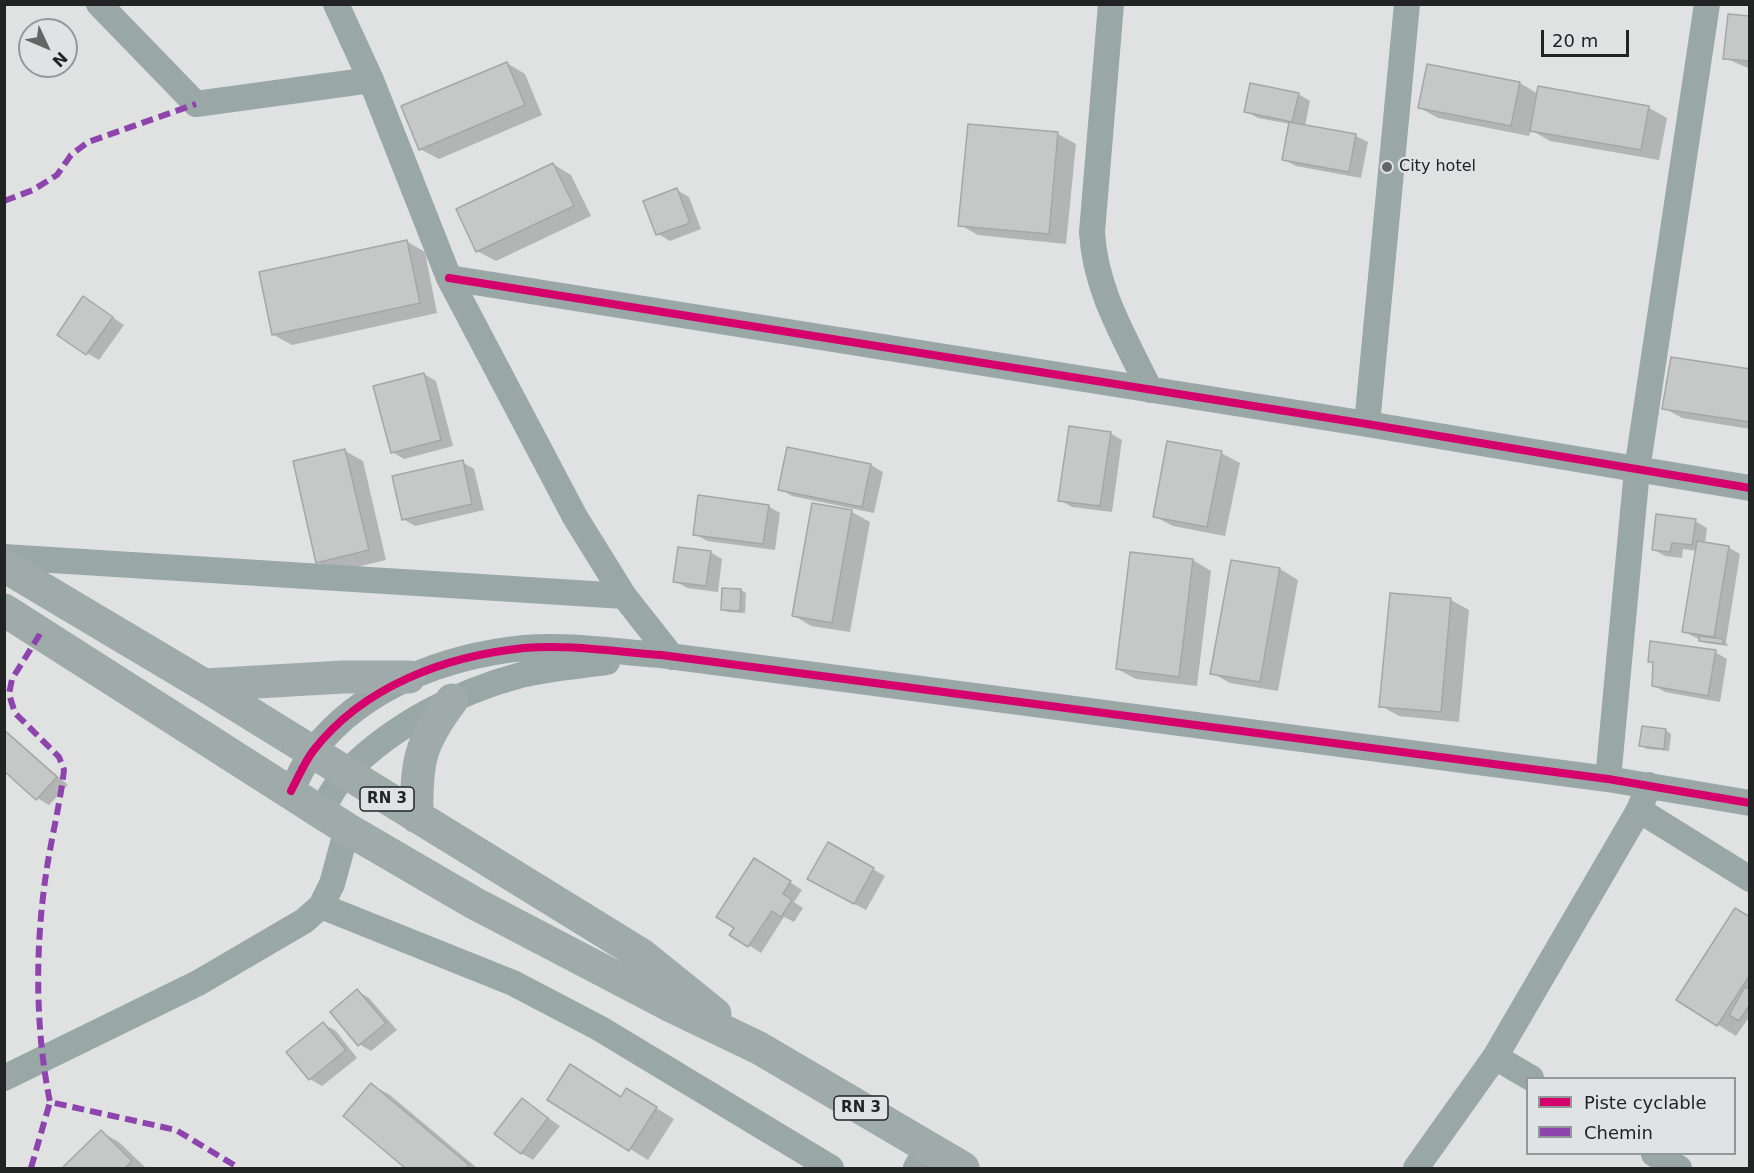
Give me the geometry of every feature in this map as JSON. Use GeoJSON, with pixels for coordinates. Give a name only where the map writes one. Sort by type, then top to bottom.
{"type":"FeatureCollection","features":[{"type":"Feature","properties":{"kind":"main road","name":"RN 3"},"geometry":{"type":"LineString","coordinates":[[4,567],[204,684],[642,955],[759,1048],[922,1158],[963,1168]]}},
{"type":"Feature","properties":{"kind":"main road","name":"RN 3"},"geometry":{"type":"LineString","coordinates":[[4,610],[334,820],[474,903],[667,1005],[759,1048]]}},
{"type":"Feature","properties":{"kind":"main road"},"geometry":{"type":"LineString","coordinates":[[204,684],[409,676]]}},
{"type":"Feature","properties":{"kind":"main road"},"geometry":{"type":"LineString","coordinates":[[417,817],[416,780],[421,748],[432,726],[452,700]]}},
{"type":"Feature","properties":{"kind":"street"},"geometry":{"type":"LineString","coordinates":[[99,4],[196,104],[371,80]]}},
{"type":"Feature","properties":{"kind":"street"},"geometry":{"type":"LineString","coordinates":[[336,4],[371,80],[449,278],[575,517],[624,596],[667,656]]}},
{"type":"Feature","properties":{"kind":"street"},"geometry":{"type":"LineString","coordinates":[[1112,4],[1092,232],[1093,260],[1103,294],[1150,390]]}},
{"type":"Feature","properties":{"kind":"street"},"geometry":{"type":"LineString","coordinates":[[1368,424],[1407,4]]}},
{"type":"Feature","properties":{"kind":"street"},"geometry":{"type":"LineString","coordinates":[[1608,779],[1637,470],[1707,4]]}},
{"type":"Feature","properties":{"kind":"street"},"geometry":{"type":"LineString","coordinates":[[449,278],[1368,424],[1749,488]]}},
{"type":"Feature","properties":{"kind":"street"},"geometry":{"type":"LineString","coordinates":[[4,557],[624,596]]}},
{"type":"Feature","properties":{"kind":"street"},"geometry":{"type":"LineString","coordinates":[[291,791],[313,752],[353,711],[409,676],[451,662],[525,648],[667,656],[1608,779],[1749,803]]}},
{"type":"Feature","properties":{"kind":"street"},"geometry":{"type":"LineString","coordinates":[[4,1078],[198,983],[304,921],[321,906],[332,884],[334,820],[346,773],[394,733],[452,700],[489,684],[524,675],[667,656]]}},
{"type":"Feature","properties":{"kind":"street"},"geometry":{"type":"LineString","coordinates":[[1416,1168],[1496,1057],[1639,810],[1649,785]]}},
{"type":"Feature","properties":{"kind":"street"},"geometry":{"type":"LineString","coordinates":[[1639,810],[1749,879]]}},
{"type":"Feature","properties":{"kind":"street"},"geometry":{"type":"LineString","coordinates":[[321,906],[513,983],[599,1028],[831,1168]]}},
{"type":"Feature","properties":{"kind":"street"},"geometry":{"type":"LineString","coordinates":[[1496,1057],[1529,1077]]}},
{"type":"Feature","properties":{"kind":"street"},"geometry":{"type":"LineString","coordinates":[[1656,1155],[1679,1168]]}},
{"type":"Feature","properties":{"kind":"building"},"geometry":{"type":"Polygon","coordinates":[[[1728,14],[1750,16],[1750,61],[1723,59],[1728,14]]]}},
{"type":"Feature","properties":{"kind":"building"},"geometry":{"type":"Polygon","coordinates":[[[507,62],[525,105],[419,150],[401,106],[507,62]]]}},
{"type":"Feature","properties":{"kind":"building"},"geometry":{"type":"Polygon","coordinates":[[[1427,64],[1520,82],[1511,126],[1418,108],[1427,64]]]}},
{"type":"Feature","properties":{"kind":"building"},"geometry":{"type":"Polygon","coordinates":[[[1250,83],[1299,93],[1292,122],[1244,112],[1250,83]]]}},
{"type":"Feature","properties":{"kind":"building"},"geometry":{"type":"Polygon","coordinates":[[[1538,86],[1649,106],[1641,150],[1530,131],[1538,86]]]}},
{"type":"Feature","properties":{"kind":"building"},"geometry":{"type":"Polygon","coordinates":[[[1289,122],[1356,134],[1349,172],[1282,160],[1289,122]]]}},
{"type":"Feature","properties":{"kind":"building"},"geometry":{"type":"Polygon","coordinates":[[[968,124],[1058,132],[1049,234],[958,226],[968,124]]]}},
{"type":"Feature","properties":{"kind":"building"},"geometry":{"type":"Polygon","coordinates":[[[553,163],[574,206],[476,252],[456,209],[553,163]]]}},
{"type":"Feature","properties":{"kind":"building"},"geometry":{"type":"Polygon","coordinates":[[[677,188],[690,223],[656,235],[643,201],[677,188]]]}},
{"type":"Feature","properties":{"kind":"building"},"geometry":{"type":"Polygon","coordinates":[[[407,240],[420,303],[272,335],[259,272],[407,240]]]}},
{"type":"Feature","properties":{"kind":"building"},"geometry":{"type":"Polygon","coordinates":[[[83,296],[113,317],[86,355],[57,335],[83,296]]]}},
{"type":"Feature","properties":{"kind":"building"},"geometry":{"type":"Polygon","coordinates":[[[1671,357],[1750,369],[1750,422],[1662,409],[1671,357]]]}},
{"type":"Feature","properties":{"kind":"building"},"geometry":{"type":"Polygon","coordinates":[[[424,373],[441,440],[391,453],[373,386],[424,373]]]}},
{"type":"Feature","properties":{"kind":"building"},"geometry":{"type":"Polygon","coordinates":[[[1069,426],[1111,432],[1100,506],[1058,501],[1069,426]]]}},
{"type":"Feature","properties":{"kind":"building"},"geometry":{"type":"Polygon","coordinates":[[[1167,441],[1222,451],[1207,527],[1153,517],[1167,441]]]}},
{"type":"Feature","properties":{"kind":"building"},"geometry":{"type":"Polygon","coordinates":[[[787,447],[871,464],[862,507],[778,490],[787,447]]]}},
{"type":"Feature","properties":{"kind":"building"},"geometry":{"type":"Polygon","coordinates":[[[345,449],[369,550],[316,563],[293,461],[345,449]]]}},
{"type":"Feature","properties":{"kind":"building"},"geometry":{"type":"Polygon","coordinates":[[[463,460],[472,504],[402,520],[392,476],[463,460]]]}},
{"type":"Feature","properties":{"kind":"building"},"geometry":{"type":"Polygon","coordinates":[[[698,495],[769,505],[763,544],[693,535],[698,495]]]}},
{"type":"Feature","properties":{"kind":"building"},"geometry":{"type":"Polygon","coordinates":[[[812,503],[852,510],[832,623],[792,616],[812,503]]]}},
{"type":"Feature","properties":{"kind":"building"},"geometry":{"type":"Polygon","coordinates":[[[1656,514],[1696,519],[1692,545],[1672,543],[1670,552],[1652,550],[1656,514]]]}},
{"type":"Feature","properties":{"kind":"building"},"geometry":{"type":"Polygon","coordinates":[[[1697,541],[1729,546],[1714,637],[1682,632],[1697,541]]]}},
{"type":"Feature","properties":{"kind":"building"},"geometry":{"type":"Polygon","coordinates":[[[678,547],[711,551],[706,586],[673,582],[678,547]]]}},
{"type":"Feature","properties":{"kind":"building"},"geometry":{"type":"Polygon","coordinates":[[[1130,552],[1193,559],[1179,677],[1116,669],[1130,552]]]}},
{"type":"Feature","properties":{"kind":"building"},"geometry":{"type":"Polygon","coordinates":[[[1231,560],[1280,568],[1260,682],[1210,674],[1231,560]]]}},
{"type":"Feature","properties":{"kind":"building"},"geometry":{"type":"Polygon","coordinates":[[[722,588],[741,589],[740,611],[721,610],[722,588]]]}},
{"type":"Feature","properties":{"kind":"building"},"geometry":{"type":"Polygon","coordinates":[[[1390,593],[1451,598],[1441,712],[1379,707],[1390,593]]]}},
{"type":"Feature","properties":{"kind":"building"},"geometry":{"type":"Polygon","coordinates":[[[1699,636],[1723,639],[1723,644],[1699,641],[1699,636]]]}},
{"type":"Feature","properties":{"kind":"building"},"geometry":{"type":"Polygon","coordinates":[[[1650,641],[1716,650],[1708,696],[1652,686],[1653,662],[1648,662],[1650,641]]]}},
{"type":"Feature","properties":{"kind":"building"},"geometry":{"type":"Polygon","coordinates":[[[1642,726],[1666,729],[1664,749],[1639,746],[1642,726]]]}},
{"type":"Feature","properties":{"kind":"building"},"geometry":{"type":"Polygon","coordinates":[[[4,730],[57,777],[36,800],[4,771],[4,730]]]}},
{"type":"Feature","properties":{"kind":"building"},"geometry":{"type":"Polygon","coordinates":[[[828,842],[874,868],[854,904],[807,879],[828,842]]]}},
{"type":"Feature","properties":{"kind":"building"},"geometry":{"type":"Polygon","coordinates":[[[754,858],[791,881],[783,894],[792,900],[781,917],[772,911],[748,947],[729,935],[734,928],[716,917],[754,858]]]}},
{"type":"Feature","properties":{"kind":"building"},"geometry":{"type":"Polygon","coordinates":[[[1735,908],[1750,917],[1750,975],[1717,1026],[1676,1000],[1735,908]]]}},
{"type":"Feature","properties":{"kind":"building"},"geometry":{"type":"Polygon","coordinates":[[[1745,987],[1750,989],[1750,1004],[1739,1021],[1729,1015],[1745,987]]]}},
{"type":"Feature","properties":{"kind":"building"},"geometry":{"type":"Polygon","coordinates":[[[357,989],[386,1023],[358,1046],[330,1012],[357,989]]]}},
{"type":"Feature","properties":{"kind":"building"},"geometry":{"type":"Polygon","coordinates":[[[323,1022],[346,1050],[309,1080],[286,1052],[323,1022]]]}},
{"type":"Feature","properties":{"kind":"building"},"geometry":{"type":"Polygon","coordinates":[[[570,1064],[621,1097],[626,1088],[657,1107],[629,1151],[547,1100],[570,1064]]]}},
{"type":"Feature","properties":{"kind":"building"},"geometry":{"type":"Polygon","coordinates":[[[371,1083],[469,1165],[466,1168],[405,1168],[343,1116],[371,1083]]]}},
{"type":"Feature","properties":{"kind":"building"},"geometry":{"type":"Polygon","coordinates":[[[522,1098],[548,1118],[521,1154],[494,1134],[522,1098]]]}},
{"type":"Feature","properties":{"kind":"building"},"geometry":{"type":"Polygon","coordinates":[[[101,1130],[132,1161],[125,1168],[62,1168],[101,1130]]]}},
{"type":"Feature","properties":{"kind":"marked path"},"geometry":{"type":"LineString","coordinates":[[4,201],[33,190],[57,175],[71,155],[88,142],[196,104]]}},
{"type":"Feature","properties":{"kind":"marked path"},"geometry":{"type":"LineString","coordinates":[[40,634],[12,679],[9,694],[15,713],[59,757],[64,770],[42,902],[38,959],[39,1017],[50,1102],[176,1130],[239,1168]]}},
{"type":"Feature","properties":{"kind":"marked path"},"geometry":{"type":"LineString","coordinates":[[31,1168],[50,1102]]}},
{"type":"Feature","properties":{"kind":"cycle path"},"geometry":{"type":"LineString","coordinates":[[449,278],[1367,424],[1750,488]]}},
{"type":"Feature","properties":{"kind":"cycle path"},"geometry":{"type":"LineString","coordinates":[[291,791],[313,751],[333,728],[381,692],[408,678],[465,658],[524,648],[558,647],[661,655],[1608,779],[1750,803]]}},
{"type":"Feature","properties":{"kind":"place","name":"City hotel"},"geometry":{"type":"Point","coordinates":[1387,167]}}]}
